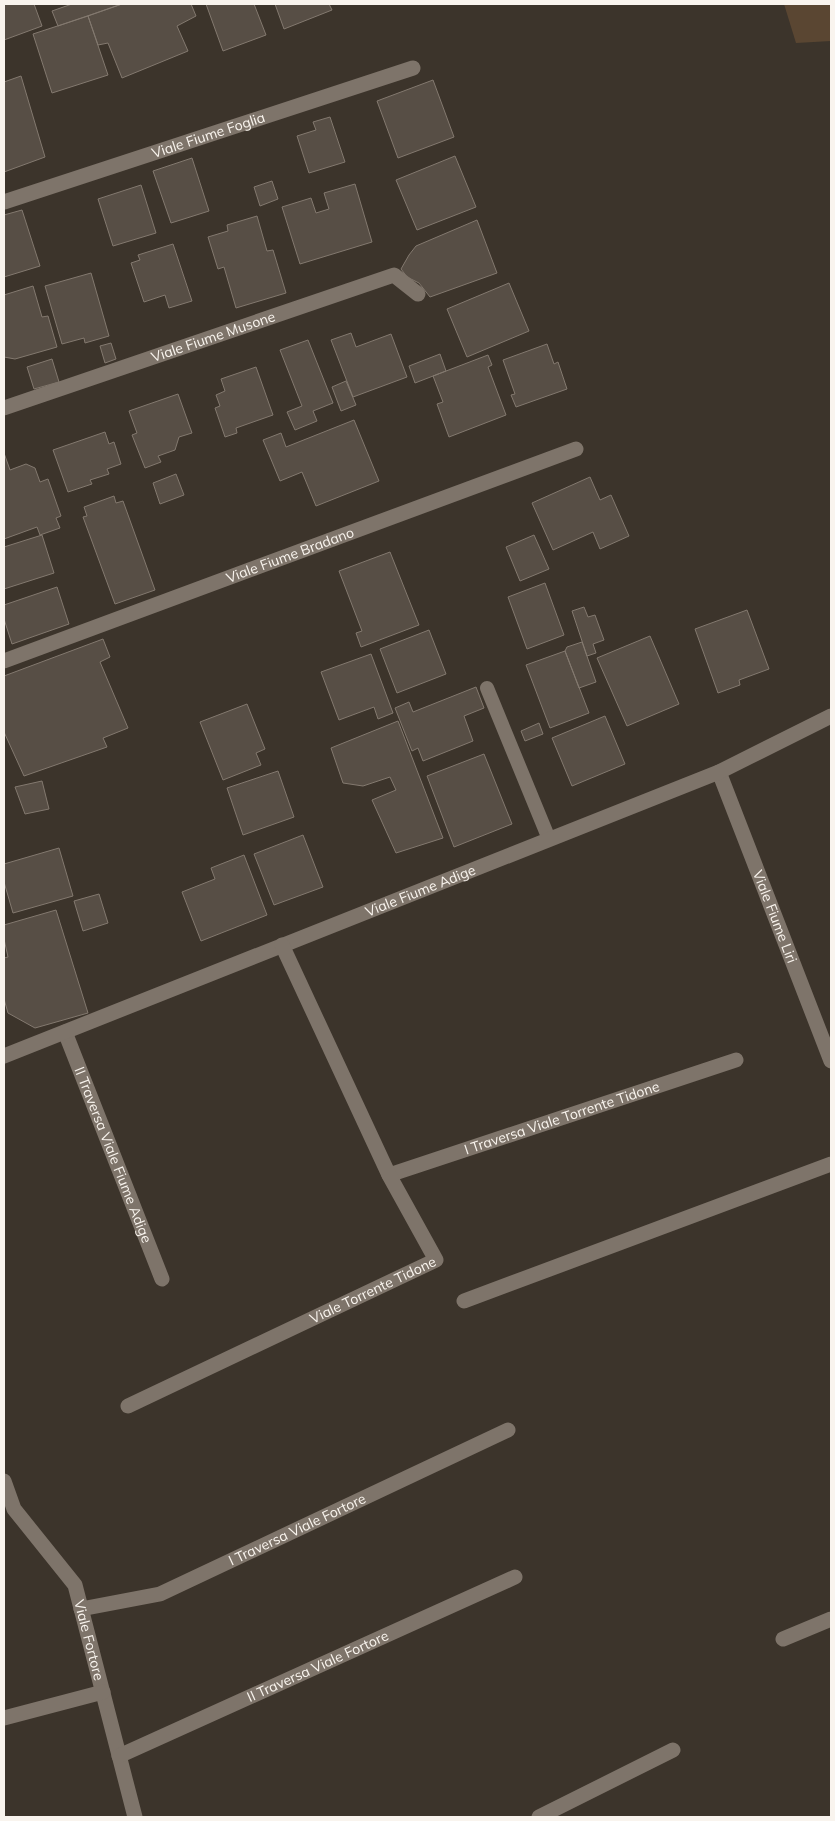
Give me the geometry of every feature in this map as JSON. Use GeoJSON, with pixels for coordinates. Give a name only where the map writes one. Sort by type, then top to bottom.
{"type":"FeatureCollection","features":[{"type":"Feature","properties":{"kind":"street","name":"Viale Fiume Foglia"},"geometry":{"type":"LineString","coordinates":[[4,202],[413,68]]}},
{"type":"Feature","properties":{"kind":"street","name":"Viale Fiume Musone"},"geometry":{"type":"LineString","coordinates":[[4,408],[394,275],[418,294]]}},
{"type":"Feature","properties":{"kind":"street","name":"Viale Fiume Bradano"},"geometry":{"type":"LineString","coordinates":[[4,661],[576,449]]}},
{"type":"Feature","properties":{"kind":"street","name":"Viale Fiume Adige"},"geometry":{"type":"LineString","coordinates":[[4,1056],[719,772],[831,716]]}},
{"type":"Feature","properties":{"kind":"street","name":"Viale Fiume Liri"},"geometry":{"type":"LineString","coordinates":[[719,772],[831,1061]]}},
{"type":"Feature","properties":{"kind":"street","name":"Viale Torrente Tidone"},"geometry":{"type":"LineString","coordinates":[[128,1406],[436,1260],[389,1175],[282,946]]}},
{"type":"Feature","properties":{"kind":"street","name":"II Traversa Viale Fiume Adige"},"geometry":{"type":"LineString","coordinates":[[65,1032],[162,1279]]}},
{"type":"Feature","properties":{"kind":"street","name":"I Traversa Viale Torrente Tidone"},"geometry":{"type":"LineString","coordinates":[[389,1175],[736,1060]]}},
{"type":"Feature","properties":{"kind":"street"},"geometry":{"type":"LineString","coordinates":[[464,1301],[831,1164]]}},
{"type":"Feature","properties":{"kind":"street","name":"I Traversa Viale Fortore"},"geometry":{"type":"LineString","coordinates":[[81,1609],[160,1594],[508,1430]]}},
{"type":"Feature","properties":{"kind":"street","name":"Viale Fortore"},"geometry":{"type":"LineString","coordinates":[[4,1481],[9,1511],[75,1585],[135,1817]]}},
{"type":"Feature","properties":{"kind":"street","name":"II Traversa Viale Fortore"},"geometry":{"type":"LineString","coordinates":[[119,1756],[515,1577]]}},
{"type":"Feature","properties":{"kind":"street"},"geometry":{"type":"LineString","coordinates":[[783,1639],[831,1619]]}},
{"type":"Feature","properties":{"kind":"street"},"geometry":{"type":"LineString","coordinates":[[4,1718],[103,1692]]}},
{"type":"Feature","properties":{"kind":"street"},"geometry":{"type":"LineString","coordinates":[[539,1817],[673,1750]]}},
{"type":"Feature","properties":{"kind":"lane"},"geometry":{"type":"LineString","coordinates":[[487,688],[548,839]]}},
{"type":"Feature","properties":{"kind":"shaded area"},"geometry":{"type":"Polygon","coordinates":[[[784,4],[831,4],[831,41],[796,43],[784,4]]]}},
{"type":"Feature","properties":{"kind":"building"},"geometry":{"type":"Polygon","coordinates":[[[4,4],[34,4],[42,26],[4,40],[4,4]]]}},
{"type":"Feature","properties":{"kind":"building"},"geometry":{"type":"Polygon","coordinates":[[[72,4],[122,4],[58,26],[52,11],[72,4]]]}},
{"type":"Feature","properties":{"kind":"building"},"geometry":{"type":"Polygon","coordinates":[[[122,4],[191,4],[196,16],[177,26],[188,51],[122,78],[108,43],[98,45],[88,16],[122,4]]]}},
{"type":"Feature","properties":{"kind":"building"},"geometry":{"type":"Polygon","coordinates":[[[206,4],[254,4],[266,35],[223,51],[206,4]]]}},
{"type":"Feature","properties":{"kind":"building"},"geometry":{"type":"Polygon","coordinates":[[[275,4],[329,4],[332,10],[284,29],[275,4]]]}},
{"type":"Feature","properties":{"kind":"building"},"geometry":{"type":"Polygon","coordinates":[[[88,16],[108,75],[52,93],[33,34],[88,16]]]}},
{"type":"Feature","properties":{"kind":"building"},"geometry":{"type":"Polygon","coordinates":[[[21,76],[45,157],[4,172],[4,82],[21,76]]]}},
{"type":"Feature","properties":{"kind":"building"},"geometry":{"type":"Polygon","coordinates":[[[433,80],[454,137],[398,158],[377,101],[433,80]]]}},
{"type":"Feature","properties":{"kind":"building"},"geometry":{"type":"Polygon","coordinates":[[[330,117],[345,162],[309,173],[297,136],[316,130],[313,122],[330,117]]]}},
{"type":"Feature","properties":{"kind":"building"},"geometry":{"type":"Polygon","coordinates":[[[455,156],[476,207],[417,230],[396,180],[455,156]]]}},
{"type":"Feature","properties":{"kind":"building"},"geometry":{"type":"Polygon","coordinates":[[[192,158],[209,211],[171,223],[153,171],[192,158]]]}},
{"type":"Feature","properties":{"kind":"building"},"geometry":{"type":"Polygon","coordinates":[[[272,181],[278,199],[260,206],[254,187],[272,181]]]}},
{"type":"Feature","properties":{"kind":"building"},"geometry":{"type":"Polygon","coordinates":[[[355,184],[372,242],[300,264],[282,207],[311,198],[316,213],[329,209],[324,193],[355,184]]]}},
{"type":"Feature","properties":{"kind":"building"},"geometry":{"type":"Polygon","coordinates":[[[141,185],[156,233],[113,246],[98,199],[141,185]]]}},
{"type":"Feature","properties":{"kind":"building"},"geometry":{"type":"Polygon","coordinates":[[[22,210],[40,266],[4,277],[4,215],[22,210]]]}},
{"type":"Feature","properties":{"kind":"building"},"geometry":{"type":"Polygon","coordinates":[[[257,216],[267,251],[273,250],[286,293],[236,308],[224,267],[218,269],[208,237],[228,231],[227,225],[257,216]]]}},
{"type":"Feature","properties":{"kind":"building"},"geometry":{"type":"Polygon","coordinates":[[[477,220],[497,273],[430,297],[419,283],[407,277],[401,269],[416,246],[477,220]]]}},
{"type":"Feature","properties":{"kind":"building"},"geometry":{"type":"Polygon","coordinates":[[[173,244],[192,301],[169,308],[165,295],[144,302],[131,263],[140,260],[138,255],[173,244]]]}},
{"type":"Feature","properties":{"kind":"building"},"geometry":{"type":"Polygon","coordinates":[[[91,273],[109,336],[85,343],[84,338],[62,344],[45,286],[91,273]]]}},
{"type":"Feature","properties":{"kind":"building"},"geometry":{"type":"Polygon","coordinates":[[[509,283],[529,331],[467,357],[447,309],[509,283]]]}},
{"type":"Feature","properties":{"kind":"building"},"geometry":{"type":"Polygon","coordinates":[[[33,286],[42,317],[48,316],[57,347],[15,359],[4,357],[4,295],[33,286]]]}},
{"type":"Feature","properties":{"kind":"building"},"geometry":{"type":"Polygon","coordinates":[[[351,333],[356,347],[391,334],[407,377],[353,397],[331,340],[351,333]]]}},
{"type":"Feature","properties":{"kind":"building"},"geometry":{"type":"Polygon","coordinates":[[[308,340],[333,403],[313,411],[317,421],[295,430],[287,412],[302,406],[280,350],[308,340]]]}},
{"type":"Feature","properties":{"kind":"building"},"geometry":{"type":"Polygon","coordinates":[[[111,343],[116,359],[105,363],[100,346],[111,343]]]}},
{"type":"Feature","properties":{"kind":"building"},"geometry":{"type":"Polygon","coordinates":[[[547,344],[554,364],[558,362],[567,389],[516,407],[511,395],[515,394],[503,360],[547,344]]]}},
{"type":"Feature","properties":{"kind":"building"},"geometry":{"type":"Polygon","coordinates":[[[440,354],[446,371],[415,383],[409,366],[440,354]]]}},
{"type":"Feature","properties":{"kind":"building"},"geometry":{"type":"Polygon","coordinates":[[[488,355],[492,365],[488,367],[506,415],[449,437],[437,404],[443,402],[433,376],[488,355]]]}},
{"type":"Feature","properties":{"kind":"building"},"geometry":{"type":"Polygon","coordinates":[[[52,359],[59,382],[34,389],[27,367],[52,359]]]}},
{"type":"Feature","properties":{"kind":"building"},"geometry":{"type":"Polygon","coordinates":[[[256,367],[273,415],[236,428],[237,433],[225,437],[215,408],[220,406],[216,395],[225,391],[221,379],[256,367]]]}},
{"type":"Feature","properties":{"kind":"building"},"geometry":{"type":"Polygon","coordinates":[[[346,381],[356,405],[341,411],[332,387],[346,381]]]}},
{"type":"Feature","properties":{"kind":"building"},"geometry":{"type":"Polygon","coordinates":[[[178,394],[192,433],[179,437],[175,450],[158,456],[161,462],[145,468],[132,435],[137,433],[129,411],[178,394]]]}},
{"type":"Feature","properties":{"kind":"building"},"geometry":{"type":"Polygon","coordinates":[[[354,420],[379,481],[316,506],[302,472],[280,481],[263,440],[281,433],[286,447],[354,420]]]}},
{"type":"Feature","properties":{"kind":"building"},"geometry":{"type":"Polygon","coordinates":[[[105,432],[109,444],[114,442],[121,464],[107,469],[109,474],[90,480],[92,484],[68,492],[53,450],[105,432]]]}},
{"type":"Feature","properties":{"kind":"building"},"geometry":{"type":"Polygon","coordinates":[[[4,453],[10,470],[26,464],[35,468],[40,482],[48,479],[61,516],[56,518],[60,528],[40,535],[37,527],[4,539],[4,453]]]}},
{"type":"Feature","properties":{"kind":"building"},"geometry":{"type":"Polygon","coordinates":[[[176,474],[184,495],[160,504],[153,483],[176,474]]]}},
{"type":"Feature","properties":{"kind":"building"},"geometry":{"type":"Polygon","coordinates":[[[590,477],[600,500],[611,495],[629,536],[600,549],[593,532],[553,550],[532,503],[590,477]]]}},
{"type":"Feature","properties":{"kind":"building"},"geometry":{"type":"Polygon","coordinates":[[[114,496],[116,503],[123,501],[155,590],[115,604],[83,517],[87,516],[84,507],[114,496]]]}},
{"type":"Feature","properties":{"kind":"building"},"geometry":{"type":"Polygon","coordinates":[[[42,535],[54,573],[4,589],[4,547],[42,535]]]}},
{"type":"Feature","properties":{"kind":"building"},"geometry":{"type":"Polygon","coordinates":[[[534,535],[549,569],[520,581],[506,547],[534,535]]]}},
{"type":"Feature","properties":{"kind":"building"},"geometry":{"type":"Polygon","coordinates":[[[390,552],[419,625],[361,647],[356,633],[362,631],[339,571],[390,552]]]}},
{"type":"Feature","properties":{"kind":"building"},"geometry":{"type":"Polygon","coordinates":[[[545,583],[564,635],[527,649],[508,597],[545,583]]]}},
{"type":"Feature","properties":{"kind":"building"},"geometry":{"type":"Polygon","coordinates":[[[57,587],[69,624],[12,644],[4,619],[4,605],[57,587]]]}},
{"type":"Feature","properties":{"kind":"building"},"geometry":{"type":"Polygon","coordinates":[[[584,607],[588,617],[595,615],[604,640],[593,644],[596,653],[587,656],[572,611],[584,607]]]}},
{"type":"Feature","properties":{"kind":"building"},"geometry":{"type":"Polygon","coordinates":[[[747,610],[769,669],[739,680],[740,685],[718,693],[695,629],[747,610]]]}},
{"type":"Feature","properties":{"kind":"building"},"geometry":{"type":"Polygon","coordinates":[[[429,630],[446,674],[397,693],[380,649],[429,630]]]}},
{"type":"Feature","properties":{"kind":"building"},"geometry":{"type":"Polygon","coordinates":[[[650,636],[679,704],[627,726],[597,658],[650,636]]]}},
{"type":"Feature","properties":{"kind":"building"},"geometry":{"type":"Polygon","coordinates":[[[103,639],[110,657],[100,662],[128,728],[103,738],[107,747],[24,776],[4,732],[4,676],[103,639]]]}},
{"type":"Feature","properties":{"kind":"building"},"geometry":{"type":"Polygon","coordinates":[[[582,642],[596,682],[579,688],[565,651],[567,647],[582,642]]]}},
{"type":"Feature","properties":{"kind":"building"},"geometry":{"type":"Polygon","coordinates":[[[565,651],[589,713],[550,728],[526,665],[565,651]]]}},
{"type":"Feature","properties":{"kind":"building"},"geometry":{"type":"Polygon","coordinates":[[[371,654],[393,713],[378,719],[374,707],[339,720],[321,672],[371,654]]]}},
{"type":"Feature","properties":{"kind":"building"},"geometry":{"type":"Polygon","coordinates":[[[476,687],[484,708],[464,716],[473,741],[423,761],[418,748],[412,751],[395,708],[409,702],[413,712],[476,687]]]}},
{"type":"Feature","properties":{"kind":"building"},"geometry":{"type":"Polygon","coordinates":[[[247,704],[265,749],[256,753],[261,765],[223,780],[200,722],[247,704]]]}},
{"type":"Feature","properties":{"kind":"building"},"geometry":{"type":"Polygon","coordinates":[[[605,716],[625,764],[572,786],[552,738],[605,716]]]}},
{"type":"Feature","properties":{"kind":"building"},"geometry":{"type":"Polygon","coordinates":[[[398,721],[443,838],[396,853],[372,800],[396,790],[390,777],[363,786],[343,783],[331,748],[398,721]]]}},
{"type":"Feature","properties":{"kind":"building"},"geometry":{"type":"Polygon","coordinates":[[[539,723],[543,734],[525,741],[521,731],[539,723]]]}},
{"type":"Feature","properties":{"kind":"building"},"geometry":{"type":"Polygon","coordinates":[[[484,754],[512,824],[454,847],[427,776],[484,754]]]}},
{"type":"Feature","properties":{"kind":"building"},"geometry":{"type":"Polygon","coordinates":[[[278,771],[294,817],[243,835],[227,788],[278,771]]]}},
{"type":"Feature","properties":{"kind":"building"},"geometry":{"type":"Polygon","coordinates":[[[42,781],[49,809],[25,814],[15,787],[42,781]]]}},
{"type":"Feature","properties":{"kind":"building"},"geometry":{"type":"Polygon","coordinates":[[[303,835],[323,887],[274,905],[254,854],[303,835]]]}},
{"type":"Feature","properties":{"kind":"building"},"geometry":{"type":"Polygon","coordinates":[[[59,848],[73,896],[13,913],[4,882],[4,864],[59,848]]]}},
{"type":"Feature","properties":{"kind":"building"},"geometry":{"type":"Polygon","coordinates":[[[244,855],[267,915],[201,941],[182,892],[215,879],[211,868],[244,855]]]}},
{"type":"Feature","properties":{"kind":"building"},"geometry":{"type":"Polygon","coordinates":[[[99,894],[108,923],[83,931],[74,901],[99,894]]]}},
{"type":"Feature","properties":{"kind":"building"},"geometry":{"type":"Polygon","coordinates":[[[56,910],[88,1013],[35,1028],[8,1013],[4,999],[4,958],[8,957],[4,939],[4,925],[56,910]]]}}]}
